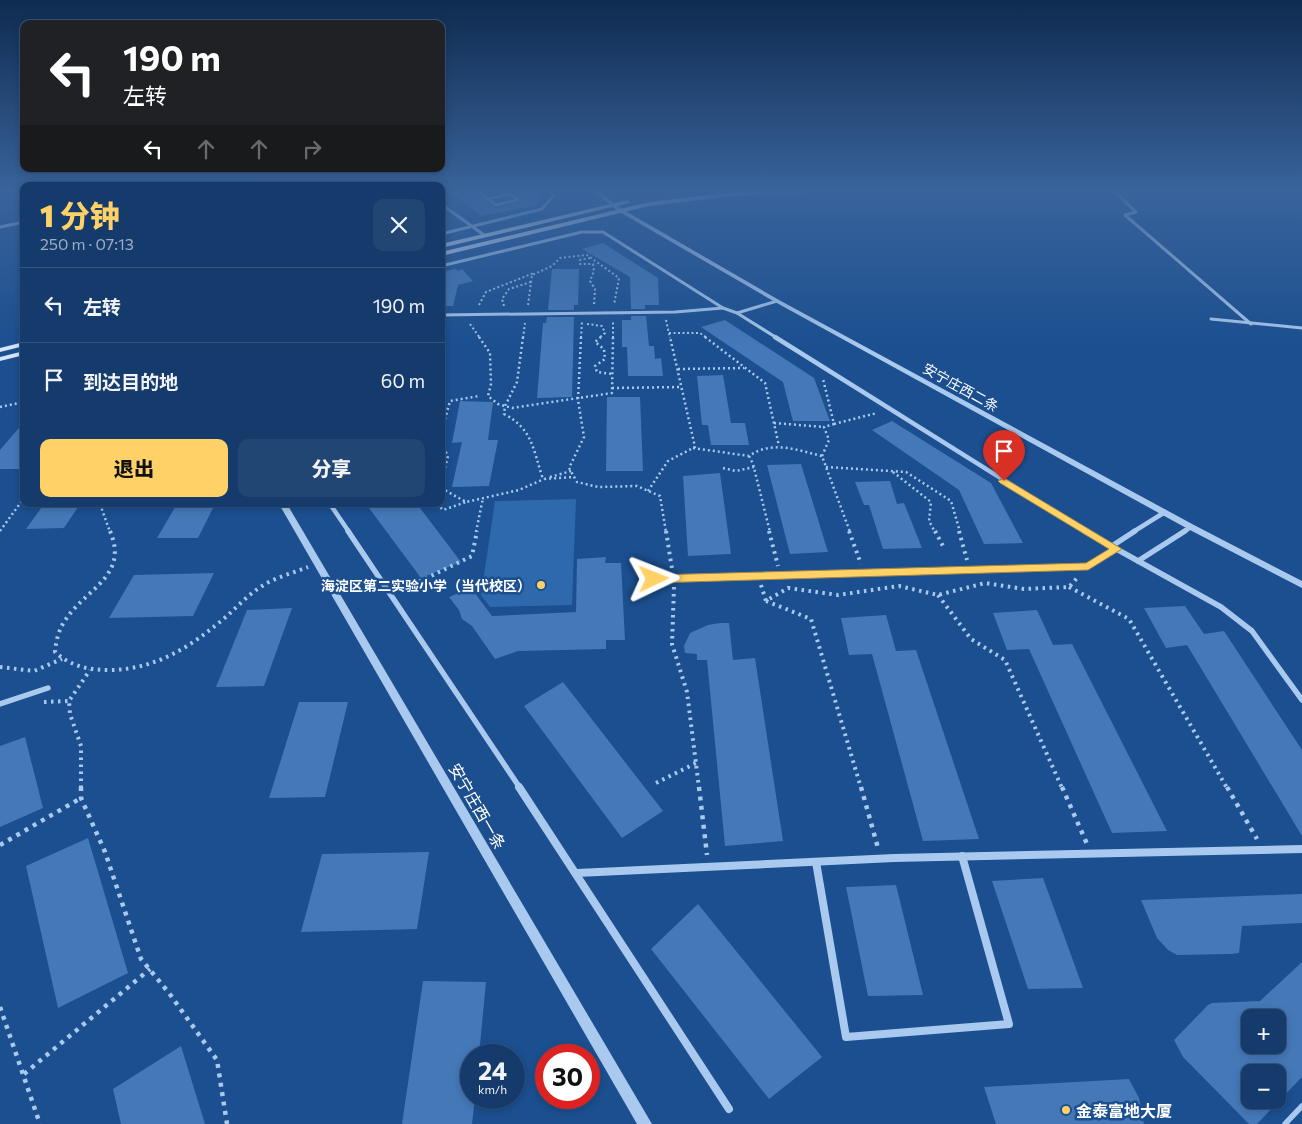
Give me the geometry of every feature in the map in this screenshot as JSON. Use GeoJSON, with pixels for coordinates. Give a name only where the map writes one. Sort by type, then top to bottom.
{"type":"FeatureCollection","features":[{"type":"Feature","properties":{"kind":"main road"},"geometry":{"type":"LineString","coordinates":[[445,253],[488,242]]}},
{"type":"Feature","properties":{"kind":"main road"},"geometry":{"type":"LineString","coordinates":[[0,350],[20,345]]}},
{"type":"Feature","properties":{"kind":"main road"},"geometry":{"type":"LineString","coordinates":[[0,359],[20,354]]}},
{"type":"Feature","properties":{"kind":"street"},"geometry":{"type":"LineString","coordinates":[[445,265],[539,242]]}},
{"type":"Feature","properties":{"kind":"street"},"geometry":{"type":"LineString","coordinates":[[620,242],[723,308],[737,313],[1068,522],[1221,607],[1252,631],[1302,700]]}},
{"type":"Feature","properties":{"kind":"street","name":"安宁庄西二条"},"geometry":{"type":"LineString","coordinates":[[676,242],[777,301],[1191,527],[1302,584]]}},
{"type":"Feature","properties":{"kind":"street"},"geometry":{"type":"LineString","coordinates":[[1157,242],[1251,324]]}},
{"type":"Feature","properties":{"kind":"street"},"geometry":{"type":"LineString","coordinates":[[737,313],[777,301]]}},
{"type":"Feature","properties":{"kind":"street"},"geometry":{"type":"LineString","coordinates":[[445,315],[664,312],[723,308]]}},
{"type":"Feature","properties":{"kind":"street"},"geometry":{"type":"LineString","coordinates":[[1211,319],[1302,328]]}},
{"type":"Feature","properties":{"kind":"street","name":"安宁庄西一条"},"geometry":{"type":"LineString","coordinates":[[285,507],[645,1124]]}},
{"type":"Feature","properties":{"kind":"street"},"geometry":{"type":"LineString","coordinates":[[332,507],[577,874],[729,1109]]}},
{"type":"Feature","properties":{"kind":"street"},"geometry":{"type":"LineString","coordinates":[[654,579],[1088,567],[1165,512]]}},
{"type":"Feature","properties":{"kind":"street"},"geometry":{"type":"LineString","coordinates":[[1138,560],[1191,527]]}},
{"type":"Feature","properties":{"kind":"street"},"geometry":{"type":"LineString","coordinates":[[0,704],[48,688]]}},
{"type":"Feature","properties":{"kind":"street"},"geometry":{"type":"LineString","coordinates":[[577,874],[881,858],[1302,849]]}},
{"type":"Feature","properties":{"kind":"street"},"geometry":{"type":"LineString","coordinates":[[816,862],[846,1037],[1009,1024],[962,856]]}},
{"type":"Feature","properties":{"kind":"lane"},"geometry":{"type":"LineString","coordinates":[[1285,1124],[1302,1106]]}},
{"type":"Feature","properties":{"kind":"path"},"geometry":{"type":"LineString","coordinates":[[464,314],[490,353],[488,366],[493,383],[488,396],[498,404],[505,406],[512,408],[578,400],[612,393],[613,313],[619,278],[587,255],[560,258],[552,266],[532,275],[517,382],[505,406],[504,414],[519,422],[528,433],[543,479]]}},
{"type":"Feature","properties":{"kind":"path"},"geometry":{"type":"LineString","coordinates":[[590,258],[580,260],[580,264],[593,264],[594,271],[590,281],[595,289],[593,313]]}},
{"type":"Feature","properties":{"kind":"path"},"geometry":{"type":"LineString","coordinates":[[473,314],[486,292],[528,274],[538,273]]}},
{"type":"Feature","properties":{"kind":"path"},"geometry":{"type":"LineString","coordinates":[[511,314],[504,306],[502,299],[509,289],[531,282]]}},
{"type":"Feature","properties":{"kind":"path"},"geometry":{"type":"LineString","coordinates":[[664,312],[695,447],[693,448]]}},
{"type":"Feature","properties":{"kind":"path"},"geometry":{"type":"LineString","coordinates":[[582,313],[578,400],[584,437],[569,468],[577,482],[598,486],[637,486],[660,496],[674,578],[672,644],[687,692],[708,861]]}},
{"type":"Feature","properties":{"kind":"path"},"geometry":{"type":"LineString","coordinates":[[582,324],[602,326],[605,334],[595,342],[604,349],[605,359],[595,366],[597,372],[612,374]]}},
{"type":"Feature","properties":{"kind":"path"},"geometry":{"type":"LineString","coordinates":[[669,333],[700,333],[765,383],[779,446]]}},
{"type":"Feature","properties":{"kind":"path"},"geometry":{"type":"LineString","coordinates":[[820,365],[834,424]]}},
{"type":"Feature","properties":{"kind":"path"},"geometry":{"type":"LineString","coordinates":[[678,369],[745,368]]}},
{"type":"Feature","properties":{"kind":"path"},"geometry":{"type":"LineString","coordinates":[[612,388],[682,387]]}},
{"type":"Feature","properties":{"kind":"path"},"geometry":{"type":"LineString","coordinates":[[445,419],[450,401],[479,396]]}},
{"type":"Feature","properties":{"kind":"path"},"geometry":{"type":"LineString","coordinates":[[0,407],[20,403]]}},
{"type":"Feature","properties":{"kind":"path"},"geometry":{"type":"LineString","coordinates":[[774,423],[824,427],[890,409]]}},
{"type":"Feature","properties":{"kind":"path"},"geometry":{"type":"LineString","coordinates":[[824,427],[829,440],[822,456],[864,573]]}},
{"type":"Feature","properties":{"kind":"path"},"geometry":{"type":"LineString","coordinates":[[648,491],[668,460],[693,448],[749,456],[758,448],[779,446],[822,456]]}},
{"type":"Feature","properties":{"kind":"path"},"geometry":{"type":"LineString","coordinates":[[445,450],[448,456],[445,468]]}},
{"type":"Feature","properties":{"kind":"path"},"geometry":{"type":"LineString","coordinates":[[749,456],[754,467],[780,575]]}},
{"type":"Feature","properties":{"kind":"path"},"geometry":{"type":"LineString","coordinates":[[723,468],[736,471],[754,467]]}},
{"type":"Feature","properties":{"kind":"path"},"geometry":{"type":"LineString","coordinates":[[826,467],[906,472],[951,501],[970,570]]}},
{"type":"Feature","properties":{"kind":"path"},"geometry":{"type":"LineString","coordinates":[[440,507],[443,510],[466,502],[519,490],[543,479],[571,471]]}},
{"type":"Feature","properties":{"kind":"path"},"geometry":{"type":"LineString","coordinates":[[892,471],[931,502],[929,521],[943,546]]}},
{"type":"Feature","properties":{"kind":"path"},"geometry":{"type":"LineString","coordinates":[[543,479],[574,477]]}},
{"type":"Feature","properties":{"kind":"path"},"geometry":{"type":"LineString","coordinates":[[445,490],[466,502]]}},
{"type":"Feature","properties":{"kind":"path"},"geometry":{"type":"LineString","coordinates":[[391,596],[472,556],[483,498]]}},
{"type":"Feature","properties":{"kind":"path"},"geometry":{"type":"LineString","coordinates":[[0,530],[20,503]]}},
{"type":"Feature","properties":{"kind":"path"},"geometry":{"type":"LineString","coordinates":[[101,507],[116,549],[115,562],[107,575],[66,618],[56,636],[55,652],[68,664],[90,670],[121,671],[158,664],[202,637],[263,586],[317,564]]}},
{"type":"Feature","properties":{"kind":"path"},"geometry":{"type":"LineString","coordinates":[[1069,587],[1088,567]]}},
{"type":"Feature","properties":{"kind":"path"},"geometry":{"type":"LineString","coordinates":[[758,576],[766,601]]}},
{"type":"Feature","properties":{"kind":"path"},"geometry":{"type":"LineString","coordinates":[[766,601],[788,588],[838,595],[899,586],[938,595],[984,583],[1024,589],[1069,587],[1130,619],[1263,850]]}},
{"type":"Feature","properties":{"kind":"path"},"geometry":{"type":"LineString","coordinates":[[938,595],[972,639],[1006,660],[1091,854]]}},
{"type":"Feature","properties":{"kind":"path"},"geometry":{"type":"LineString","coordinates":[[766,601],[811,619],[881,858]]}},
{"type":"Feature","properties":{"kind":"path"},"geometry":{"type":"LineString","coordinates":[[0,667],[34,671],[62,659]]}},
{"type":"Feature","properties":{"kind":"path"},"geometry":{"type":"LineString","coordinates":[[90,670],[69,701],[70,714],[80,746],[81,798],[105,852],[141,959],[217,1060],[227,1124]]}},
{"type":"Feature","properties":{"kind":"path"},"geometry":{"type":"LineString","coordinates":[[656,783],[696,763]]}},
{"type":"Feature","properties":{"kind":"path"},"geometry":{"type":"LineString","coordinates":[[0,845],[81,798]]}},
{"type":"Feature","properties":{"kind":"path"},"geometry":{"type":"LineString","coordinates":[[24,1074],[150,969]]}},
{"type":"Feature","properties":{"kind":"path"},"geometry":{"type":"LineString","coordinates":[[0,1007],[40,1124]]}},
{"type":"Feature","properties":{"kind":"shaded area"},"geometry":{"type":"Polygon","coordinates":[[[576,499],[572,605],[490,607],[481,595],[495,501],[576,499]]]}},
{"type":"Feature","properties":{"kind":"building"},"geometry":{"type":"Polygon","coordinates":[[[603,243],[658,278],[659,305],[645,305],[645,309],[631,309],[630,277],[582,249],[603,243]]]}},
{"type":"Feature","properties":{"kind":"building"},"geometry":{"type":"Polygon","coordinates":[[[462,269],[473,281],[458,285],[453,306],[445,306],[445,271],[462,269]]]}},
{"type":"Feature","properties":{"kind":"building"},"geometry":{"type":"Polygon","coordinates":[[[552,269],[579,269],[578,305],[574,305],[574,310],[548,310],[552,269]]]}},
{"type":"Feature","properties":{"kind":"building"},"geometry":{"type":"Polygon","coordinates":[[[631,316],[646,316],[649,346],[654,346],[655,359],[661,358],[663,376],[628,376],[627,347],[622,347],[622,320],[631,320],[631,316]]]}},
{"type":"Feature","properties":{"kind":"building"},"geometry":{"type":"Polygon","coordinates":[[[547,317],[574,317],[572,397],[537,398],[543,323],[546,323],[547,317]]]}},
{"type":"Feature","properties":{"kind":"building"},"geometry":{"type":"Polygon","coordinates":[[[725,320],[814,378],[830,421],[793,421],[783,382],[701,327],[725,320]]]}},
{"type":"Feature","properties":{"kind":"building"},"geometry":{"type":"Polygon","coordinates":[[[723,375],[731,423],[745,423],[749,445],[711,445],[708,425],[702,425],[697,376],[723,375]]]}},
{"type":"Feature","properties":{"kind":"building"},"geometry":{"type":"Polygon","coordinates":[[[607,397],[640,397],[643,471],[606,471],[607,397]]]}},
{"type":"Feature","properties":{"kind":"building"},"geometry":{"type":"Polygon","coordinates":[[[460,401],[493,402],[488,440],[498,440],[489,486],[452,487],[462,442],[452,443],[460,401]]]}},
{"type":"Feature","properties":{"kind":"building"},"geometry":{"type":"Polygon","coordinates":[[[892,421],[991,483],[1023,543],[984,544],[959,490],[872,430],[892,421]]]}},
{"type":"Feature","properties":{"kind":"building"},"geometry":{"type":"Polygon","coordinates":[[[20,427],[20,469],[0,469],[0,450],[20,427]]]}},
{"type":"Feature","properties":{"kind":"building"},"geometry":{"type":"Polygon","coordinates":[[[801,464],[828,552],[790,554],[767,465],[801,464]]]}},
{"type":"Feature","properties":{"kind":"building"},"geometry":{"type":"Polygon","coordinates":[[[720,473],[731,554],[688,556],[683,476],[720,473]]]}},
{"type":"Feature","properties":{"kind":"building"},"geometry":{"type":"Polygon","coordinates":[[[890,481],[897,504],[904,503],[922,548],[883,549],[869,505],[864,505],[855,482],[890,481]]]}},
{"type":"Feature","properties":{"kind":"building"},"geometry":{"type":"Polygon","coordinates":[[[42,507],[78,507],[64,528],[26,529],[42,507]]]}},
{"type":"Feature","properties":{"kind":"building"},"geometry":{"type":"Polygon","coordinates":[[[175,507],[214,507],[198,538],[157,538],[175,507]]]}},
{"type":"Feature","properties":{"kind":"building"},"geometry":{"type":"Polygon","coordinates":[[[368,507],[419,507],[461,562],[421,578],[368,507]]]}},
{"type":"Feature","properties":{"kind":"building"},"geometry":{"type":"Polygon","coordinates":[[[606,557],[605,563],[621,563],[625,640],[606,640],[606,649],[518,651],[495,659],[472,626],[462,619],[459,610],[449,597],[471,588],[492,616],[576,612],[577,559],[606,557]]]}},
{"type":"Feature","properties":{"kind":"building"},"geometry":{"type":"Polygon","coordinates":[[[214,573],[193,616],[109,618],[134,575],[214,573]]]}},
{"type":"Feature","properties":{"kind":"building"},"geometry":{"type":"Polygon","coordinates":[[[1185,606],[1204,634],[1224,631],[1302,750],[1302,836],[1187,645],[1166,648],[1144,608],[1185,606]]]}},
{"type":"Feature","properties":{"kind":"building"},"geometry":{"type":"Polygon","coordinates":[[[292,608],[264,686],[216,687],[247,610],[292,608]]]}},
{"type":"Feature","properties":{"kind":"building"},"geometry":{"type":"Polygon","coordinates":[[[1037,610],[1053,645],[1072,644],[1167,831],[1112,833],[1029,649],[1007,650],[993,613],[1037,610]]]}},
{"type":"Feature","properties":{"kind":"building"},"geometry":{"type":"Polygon","coordinates":[[[886,615],[896,651],[916,650],[979,839],[923,841],[872,654],[849,655],[841,618],[886,615]]]}},
{"type":"Feature","properties":{"kind":"building"},"geometry":{"type":"Polygon","coordinates":[[[729,623],[733,660],[755,658],[783,841],[725,846],[707,660],[697,660],[697,654],[685,653],[684,646],[690,633],[708,625],[729,623]]]}},
{"type":"Feature","properties":{"kind":"building"},"geometry":{"type":"Polygon","coordinates":[[[563,682],[663,811],[622,838],[524,706],[563,682]]]}},
{"type":"Feature","properties":{"kind":"building"},"geometry":{"type":"Polygon","coordinates":[[[299,702],[348,702],[325,797],[269,798],[299,702]]]}},
{"type":"Feature","properties":{"kind":"building"},"geometry":{"type":"Polygon","coordinates":[[[25,737],[43,808],[0,827],[0,746],[25,737]]]}},
{"type":"Feature","properties":{"kind":"building"},"geometry":{"type":"Polygon","coordinates":[[[88,838],[128,973],[58,1008],[26,866],[88,838]]]}},
{"type":"Feature","properties":{"kind":"building"},"geometry":{"type":"Polygon","coordinates":[[[429,852],[417,929],[301,932],[322,854],[429,852]]]}},
{"type":"Feature","properties":{"kind":"building"},"geometry":{"type":"Polygon","coordinates":[[[1043,878],[1083,988],[1028,989],[992,881],[1043,878]]]}},
{"type":"Feature","properties":{"kind":"building"},"geometry":{"type":"Polygon","coordinates":[[[896,885],[923,995],[868,996],[846,887],[896,885]]]}},
{"type":"Feature","properties":{"kind":"building"},"geometry":{"type":"Polygon","coordinates":[[[1302,894],[1302,923],[1242,926],[1239,953],[1231,954],[1177,955],[1168,950],[1157,938],[1141,900],[1302,894]]]}},
{"type":"Feature","properties":{"kind":"building"},"geometry":{"type":"Polygon","coordinates":[[[698,904],[822,1057],[769,1099],[651,949],[698,904]]]}},
{"type":"Feature","properties":{"kind":"building"},"geometry":{"type":"Polygon","coordinates":[[[1302,962],[1302,1077],[1286,1094],[1286,1064],[1241,1064],[1241,1109],[1271,1109],[1257,1124],[1249,1124],[1183,1057],[1174,1040],[1212,1003],[1260,1001],[1302,962]]]}},
{"type":"Feature","properties":{"kind":"building"},"geometry":{"type":"Polygon","coordinates":[[[423,981],[486,982],[480,1044],[460,1044],[460,1109],[474,1109],[472,1124],[402,1124],[423,981]]]}},
{"type":"Feature","properties":{"kind":"building"},"geometry":{"type":"Polygon","coordinates":[[[181,1046],[205,1124],[121,1124],[113,1089],[181,1046]]]}},
{"type":"Feature","properties":{"kind":"building","name":"金泰富地大厦"},"geometry":{"type":"Polygon","coordinates":[[[1129,1079],[1139,1098],[1144,1124],[996,1124],[984,1087],[1129,1079]]]}},
{"type":"Feature","properties":{"kind":"place","name":"海淀区第二实验小学（当代校区）"},"geometry":{"type":"Point","coordinates":[541,585]}},
{"type":"Feature","properties":{"kind":"place","name":"金泰富地大厦"},"geometry":{"type":"Point","coordinates":[1066,1110]}},
{"type":"Feature","properties":{"kind":"route"},"geometry":{"type":"LineString","coordinates":[[654,579],[1088,567],[1117,549],[1068,522],[1004,481]]}}]}
